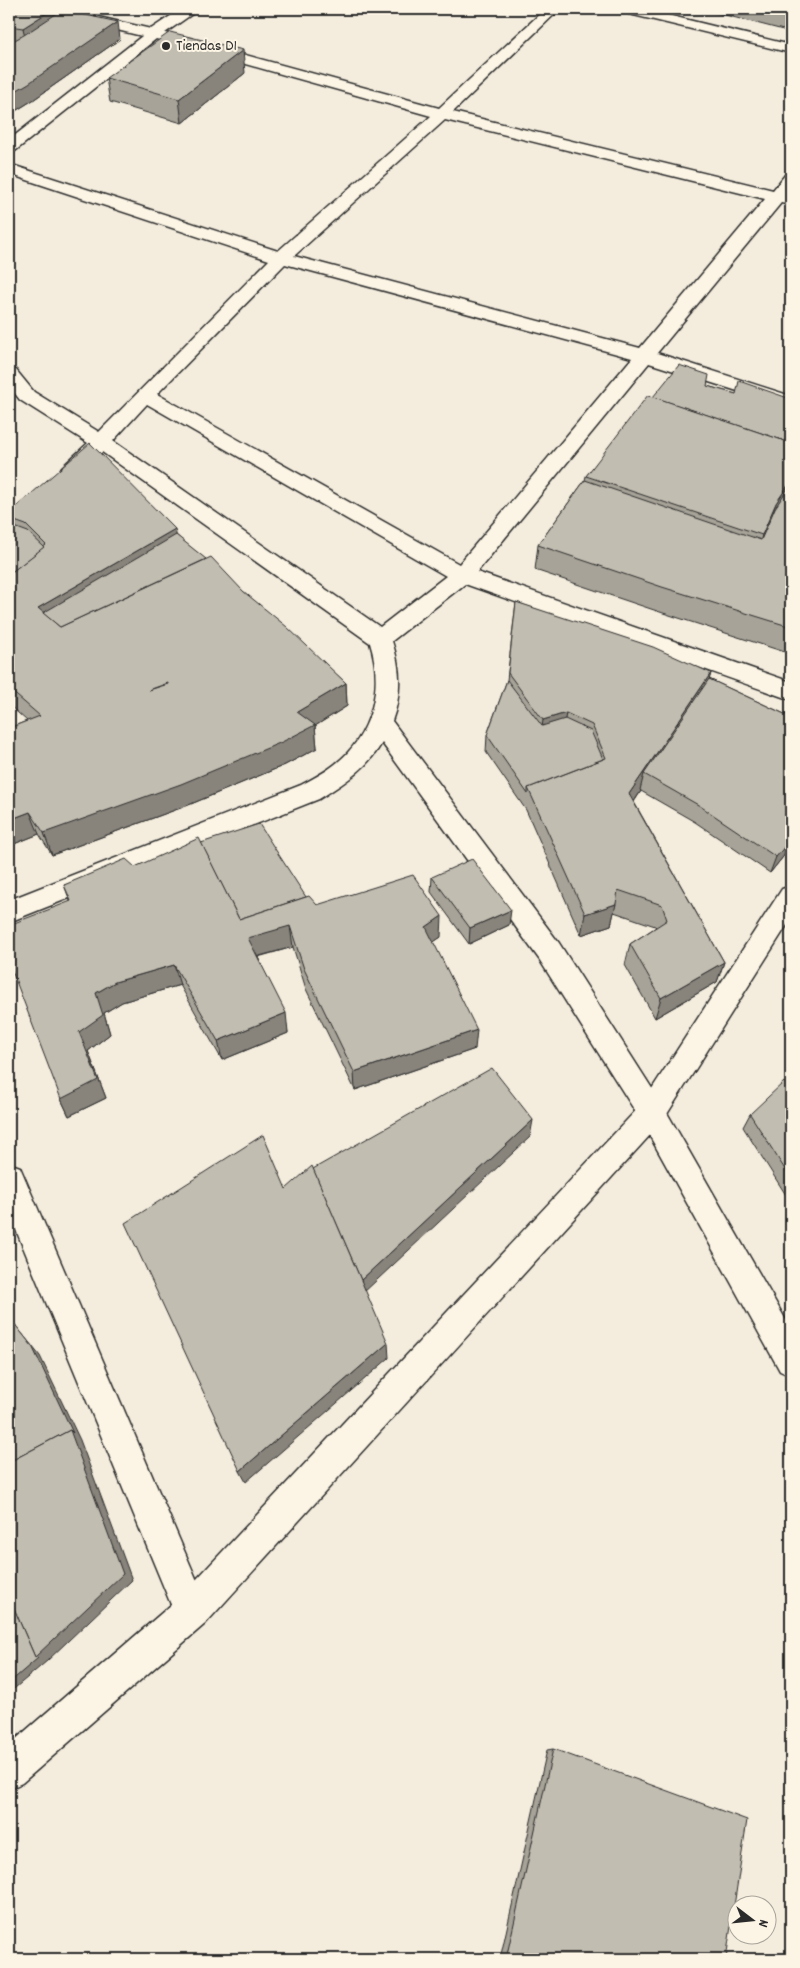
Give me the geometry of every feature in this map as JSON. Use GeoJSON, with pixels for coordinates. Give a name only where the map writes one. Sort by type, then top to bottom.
{"type":"FeatureCollection","features":[{"type":"Feature","properties":{"kind":"street"},"geometry":{"type":"LineString","coordinates":[[47,9],[153,34],[442,114],[787,192],[462,575],[380,639]]}},
{"type":"Feature","properties":{"kind":"street"},"geometry":{"type":"LineString","coordinates":[[9,148],[153,34],[190,9]]}},
{"type":"Feature","properties":{"kind":"street"},"geometry":{"type":"LineString","coordinates":[[58,482],[101,442],[281,258],[442,114],[554,9]]}},
{"type":"Feature","properties":{"kind":"street"},"geometry":{"type":"LineString","coordinates":[[626,9],[791,49]]}},
{"type":"Feature","properties":{"kind":"street"},"geometry":{"type":"LineString","coordinates":[[9,169],[281,258],[646,356],[791,402]]}},
{"type":"Feature","properties":{"kind":"street"},"geometry":{"type":"LineString","coordinates":[[9,374],[18,399],[101,442],[380,639],[388,668],[388,695],[380,723],[368,746],[345,771],[310,792],[9,911]]}},
{"type":"Feature","properties":{"kind":"street"},"geometry":{"type":"LineString","coordinates":[[145,395],[462,575],[791,691]]}},
{"type":"Feature","properties":{"kind":"street"},"geometry":{"type":"LineString","coordinates":[[380,723],[549,951],[652,1113],[791,1360]]}},
{"type":"Feature","properties":{"kind":"street"},"geometry":{"type":"LineString","coordinates":[[9,1770],[192,1611],[652,1113],[791,898]]}},
{"type":"Feature","properties":{"kind":"street"},"geometry":{"type":"LineString","coordinates":[[9,1177],[192,1611]]}},
{"type":"Feature","properties":{"kind":"building"},"geometry":{"type":"Polygon","coordinates":[[[9,9],[53,9],[23,28],[9,26],[9,9]]]}},
{"type":"Feature","properties":{"kind":"building"},"geometry":{"type":"Polygon","coordinates":[[[781,9],[791,9],[791,14],[778,11],[781,9]]]}},
{"type":"Feature","properties":{"kind":"building"},"geometry":{"type":"Polygon","coordinates":[[[62,10],[118,22],[9,95],[9,43],[62,10]]]}},
{"type":"Feature","properties":{"kind":"building"},"geometry":{"type":"Polygon","coordinates":[[[170,32],[243,50],[179,99],[106,78],[170,32]]]}},
{"type":"Feature","properties":{"kind":"building"},"geometry":{"type":"Polygon","coordinates":[[[679,365],[709,375],[707,386],[736,394],[739,381],[791,399],[791,443],[653,397],[679,365]]]}},
{"type":"Feature","properties":{"kind":"building"},"geometry":{"type":"Polygon","coordinates":[[[648,395],[791,443],[791,481],[776,503],[762,535],[586,476],[648,395]]]}},
{"type":"Feature","properties":{"kind":"building"},"geometry":{"type":"Polygon","coordinates":[[[90,443],[175,529],[38,608],[60,627],[211,557],[243,591],[287,627],[346,683],[297,712],[315,725],[282,742],[181,784],[44,833],[30,812],[9,820],[9,728],[40,716],[9,689],[9,574],[46,545],[26,525],[9,519],[9,513],[90,443]]]}},
{"type":"Feature","properties":{"kind":"building"},"geometry":{"type":"Polygon","coordinates":[[[585,480],[761,540],[775,508],[791,484],[791,627],[662,587],[538,545],[585,480]]]}},
{"type":"Feature","properties":{"kind":"building"},"geometry":{"type":"Polygon","coordinates":[[[9,525],[28,532],[44,547],[9,574],[9,525]]]}},
{"type":"Feature","properties":{"kind":"building"},"geometry":{"type":"Polygon","coordinates":[[[176,535],[206,559],[60,627],[43,613],[176,535]]]}},
{"type":"Feature","properties":{"kind":"building"},"geometry":{"type":"Polygon","coordinates":[[[516,602],[653,647],[711,673],[629,794],[724,962],[661,998],[630,944],[667,920],[662,905],[618,890],[616,904],[585,914],[528,788],[606,758],[592,725],[566,713],[543,720],[508,673],[516,602]]]}},
{"type":"Feature","properties":{"kind":"building"},"geometry":{"type":"Polygon","coordinates":[[[709,679],[791,717],[791,839],[776,857],[700,806],[644,774],[709,679]]]}},
{"type":"Feature","properties":{"kind":"building"},"geometry":{"type":"Polygon","coordinates":[[[507,680],[542,726],[565,719],[591,731],[603,759],[528,788],[528,794],[487,735],[507,680]]]}},
{"type":"Feature","properties":{"kind":"building"},"geometry":{"type":"Polygon","coordinates":[[[259,824],[306,897],[239,919],[201,843],[259,824]]]}},
{"type":"Feature","properties":{"kind":"building"},"geometry":{"type":"Polygon","coordinates":[[[199,838],[239,919],[309,896],[317,905],[413,875],[442,916],[426,927],[477,1030],[354,1072],[304,969],[290,926],[248,938],[286,1013],[218,1041],[174,965],[115,982],[96,993],[103,1015],[79,1032],[98,1080],[61,1099],[9,963],[9,925],[71,901],[64,885],[126,859],[135,867],[199,838]]]}},
{"type":"Feature","properties":{"kind":"building"},"geometry":{"type":"Polygon","coordinates":[[[472,859],[511,910],[470,928],[432,877],[472,859]]]}},
{"type":"Feature","properties":{"kind":"building"},"geometry":{"type":"Polygon","coordinates":[[[492,1068],[533,1120],[361,1280],[313,1169],[492,1068]]]}},
{"type":"Feature","properties":{"kind":"building"},"geometry":{"type":"Polygon","coordinates":[[[784,1082],[791,1089],[791,1179],[750,1114],[784,1082]]]}},
{"type":"Feature","properties":{"kind":"building"},"geometry":{"type":"Polygon","coordinates":[[[263,1135],[286,1189],[312,1166],[388,1343],[240,1471],[125,1223],[263,1135]]]}},
{"type":"Feature","properties":{"kind":"building"},"geometry":{"type":"Polygon","coordinates":[[[9,1317],[32,1346],[73,1433],[70,1430],[9,1462],[9,1317]]]}},
{"type":"Feature","properties":{"kind":"building"},"geometry":{"type":"Polygon","coordinates":[[[70,1430],[123,1574],[35,1657],[9,1597],[9,1462],[70,1430]]]}},
{"type":"Feature","properties":{"kind":"building"},"geometry":{"type":"Polygon","coordinates":[[[9,1597],[35,1657],[38,1658],[9,1683],[9,1597]]]}},
{"type":"Feature","properties":{"kind":"building"},"geometry":{"type":"Polygon","coordinates":[[[553,1749],[747,1820],[736,1896],[728,1896],[728,1946],[726,1959],[506,1959],[553,1749]]]}},
{"type":"Feature","properties":{"kind":"place","name":"Tiendas D1"},"geometry":{"type":"Point","coordinates":[166,46]}}]}
